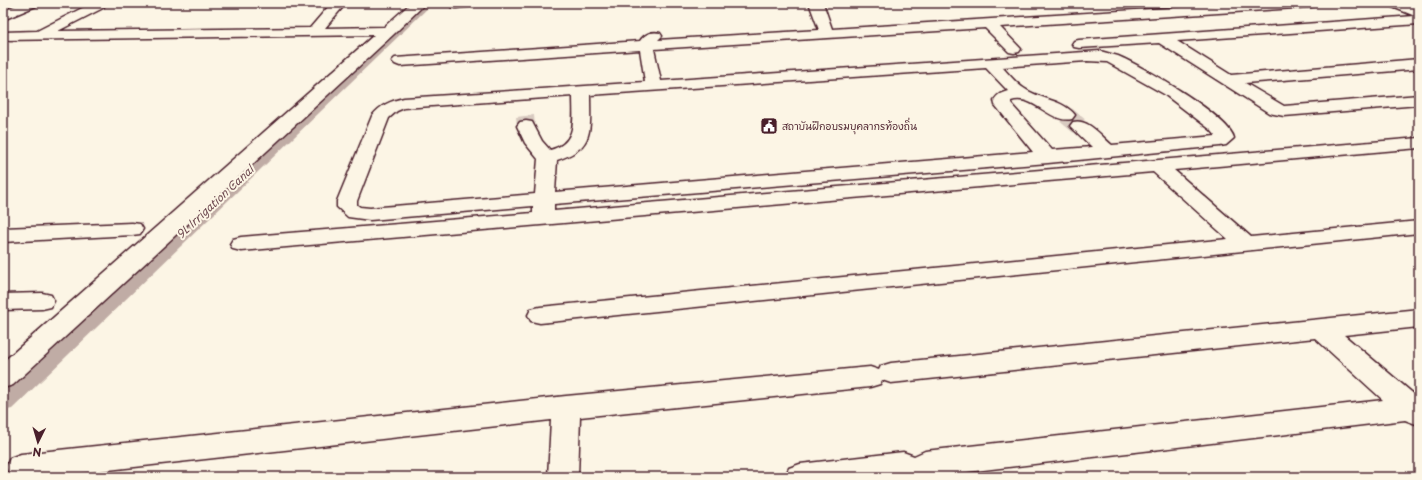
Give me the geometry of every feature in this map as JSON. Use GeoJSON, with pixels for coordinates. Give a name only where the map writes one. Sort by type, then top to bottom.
{"type":"FeatureCollection","features":[{"type":"Feature","properties":{"kind":"street"},"geometry":{"type":"LineString","coordinates":[[3,16],[31,3]]}},
{"type":"Feature","properties":{"kind":"street"},"geometry":{"type":"LineString","coordinates":[[3,36],[212,33],[310,23],[327,19],[336,8],[334,3]]}},
{"type":"Feature","properties":{"kind":"street"},"geometry":{"type":"LineString","coordinates":[[3,378],[419,3]]}},
{"type":"Feature","properties":{"kind":"street"},"geometry":{"type":"LineString","coordinates":[[816,3],[827,34]]}},
{"type":"Feature","properties":{"kind":"street"},"geometry":{"type":"LineString","coordinates":[[646,45],[650,38],[661,34],[690,34],[706,41],[1310,3]]}},
{"type":"Feature","properties":{"kind":"street"},"geometry":{"type":"LineString","coordinates":[[1395,3],[1419,13]]}},
{"type":"Feature","properties":{"kind":"street"},"geometry":{"type":"LineString","coordinates":[[37,36],[98,5]]}},
{"type":"Feature","properties":{"kind":"street"},"geometry":{"type":"LineString","coordinates":[[160,22],[226,20],[310,23],[385,34]]}},
{"type":"Feature","properties":{"kind":"street"},"geometry":{"type":"LineString","coordinates":[[212,33],[226,20]]}},
{"type":"Feature","properties":{"kind":"street"},"geometry":{"type":"LineString","coordinates":[[981,59],[1014,49],[1419,20]]}},
{"type":"Feature","properties":{"kind":"street"},"geometry":{"type":"LineString","coordinates":[[989,24],[1014,49]]}},
{"type":"Feature","properties":{"kind":"street"},"geometry":{"type":"LineString","coordinates":[[3,43],[385,34]]}},
{"type":"Feature","properties":{"kind":"street"},"geometry":{"type":"LineString","coordinates":[[1163,38],[1264,103],[1284,111],[1419,100]]}},
{"type":"Feature","properties":{"kind":"street"},"geometry":{"type":"LineString","coordinates":[[400,61],[646,45]]}},
{"type":"Feature","properties":{"kind":"street"},"geometry":{"type":"LineString","coordinates":[[646,45],[659,80]]}},
{"type":"Feature","properties":{"kind":"street"},"geometry":{"type":"LineString","coordinates":[[242,244],[543,209],[1048,157],[1220,141],[1225,138],[1224,133],[1217,126],[1170,91],[1112,59],[1100,56],[981,59],[659,80],[582,90],[394,105],[386,110],[381,116],[347,201],[347,207],[355,213],[370,214],[543,209],[1157,165],[1419,143]]}},
{"type":"Feature","properties":{"kind":"street"},"geometry":{"type":"LineString","coordinates":[[981,59],[1018,93],[1043,102],[1073,121],[1108,152]]}},
{"type":"Feature","properties":{"kind":"street"},"geometry":{"type":"LineString","coordinates":[[1228,80],[1419,64]]}},
{"type":"Feature","properties":{"kind":"street"},"geometry":{"type":"LineString","coordinates":[[548,157],[569,149],[577,143],[580,135],[582,90]]}},
{"type":"Feature","properties":{"kind":"street"},"geometry":{"type":"LineString","coordinates":[[1018,93],[1005,97],[1002,100],[1003,105],[1048,157]]}},
{"type":"Feature","properties":{"kind":"street"},"geometry":{"type":"LineString","coordinates":[[527,95],[525,121],[531,140],[536,148],[548,157]]}},
{"type":"Feature","properties":{"kind":"street"},"geometry":{"type":"LineString","coordinates":[[543,209],[548,157]]}},
{"type":"Feature","properties":{"kind":"street"},"geometry":{"type":"LineString","coordinates":[[1157,165],[1246,244]]}},
{"type":"Feature","properties":{"kind":"street"},"geometry":{"type":"LineString","coordinates":[[540,315],[1419,227]]}},
{"type":"Feature","properties":{"kind":"street"},"geometry":{"type":"LineString","coordinates":[[3,235],[132,229]]}},
{"type":"Feature","properties":{"kind":"street"},"geometry":{"type":"LineString","coordinates":[[3,302],[42,301]]}},
{"type":"Feature","properties":{"kind":"street"},"geometry":{"type":"LineString","coordinates":[[21,467],[566,406],[881,375],[1419,318]]}},
{"type":"Feature","properties":{"kind":"street"},"geometry":{"type":"LineString","coordinates":[[1320,328],[1416,410]]}},
{"type":"Feature","properties":{"kind":"street"},"geometry":{"type":"LineString","coordinates":[[563,477],[566,406]]}},
{"type":"Feature","properties":{"kind":"street"},"geometry":{"type":"LineString","coordinates":[[800,477],[1416,410]]}},
{"type":"Feature","properties":{"kind":"waterway","name":"9L Irrigation Canal"},"geometry":{"type":"LineString","coordinates":[[3,402],[427,3]]}},
{"type":"Feature","properties":{"kind":"tunnel"},"geometry":{"type":"LineString","coordinates":[[1066,115],[1079,126]]}},
{"type":"Feature","properties":{"kind":"tunnel"},"geometry":{"type":"LineString","coordinates":[[525,116],[526,126]]}},
{"type":"Feature","properties":{"kind":"place","name":"สถาบันฝึกอบรมบุคลากรท้องถิ่น"},"geometry":{"type":"Point","coordinates":[769,126]}}]}
